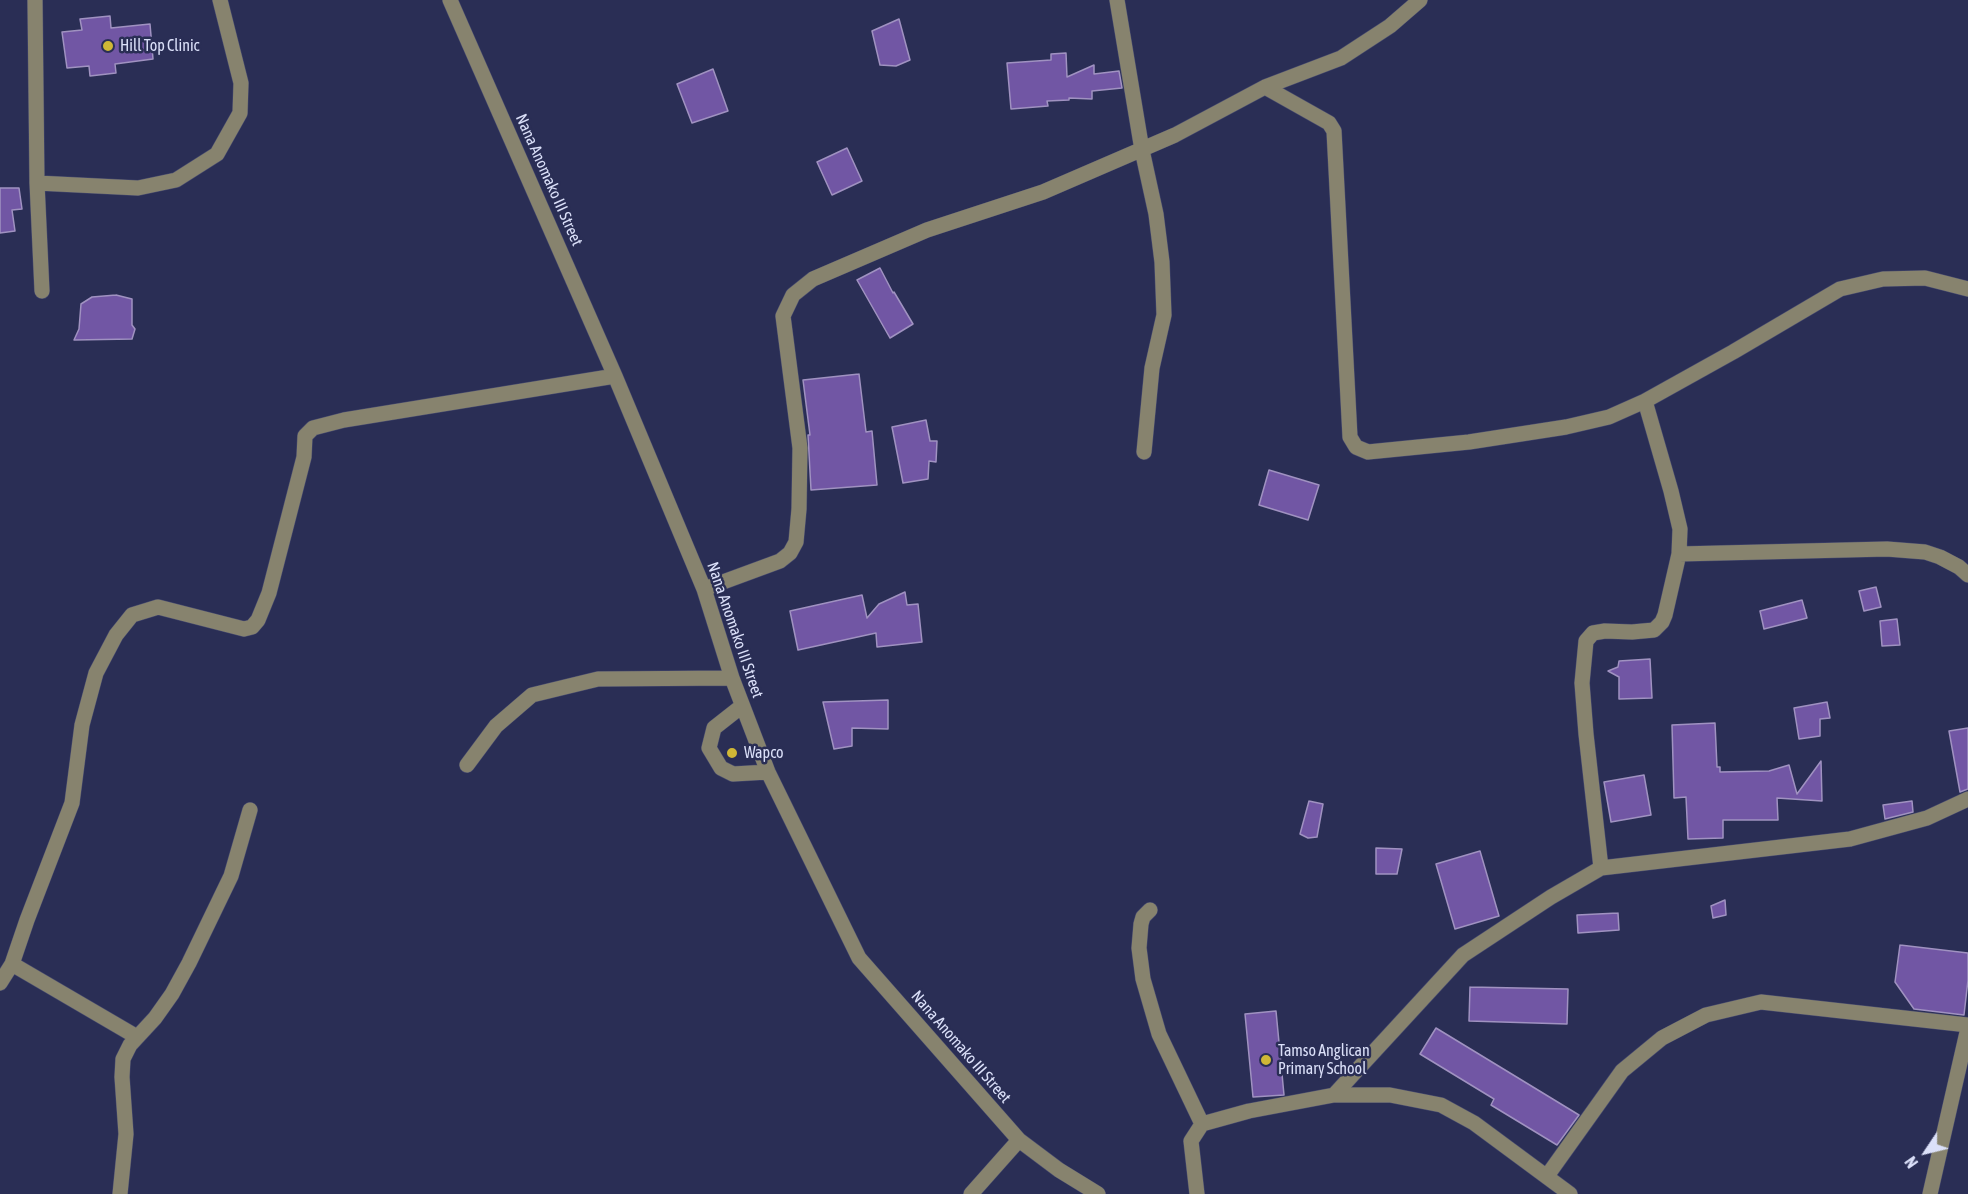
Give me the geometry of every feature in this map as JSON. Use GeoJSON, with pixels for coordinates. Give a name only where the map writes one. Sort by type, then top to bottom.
{"type":"FeatureCollection","features":[{"type":"Feature","properties":{"kind":"street"},"geometry":{"type":"LineString","coordinates":[[35,0],[37,183],[42,291]]}},
{"type":"Feature","properties":{"kind":"street"},"geometry":{"type":"LineString","coordinates":[[37,183],[138,188],[176,180],[217,154],[240,113],[241,83],[220,0]]}},
{"type":"Feature","properties":{"kind":"street","name":"Nana Anomako III Street"},"geometry":{"type":"LineString","coordinates":[[450,0],[615,376],[704,589],[732,678],[768,772],[858,958],[1019,1140],[1059,1170],[1098,1194]]}},
{"type":"Feature","properties":{"kind":"street"},"geometry":{"type":"LineString","coordinates":[[1117,0],[1142,150],[1156,214],[1162,262],[1164,315],[1152,368],[1144,452]]}},
{"type":"Feature","properties":{"kind":"street"},"geometry":{"type":"LineString","coordinates":[[704,589],[780,561],[790,553],[796,542],[800,448],[783,316],[793,295],[813,279],[927,230],[1043,192],[1175,135],[1265,87],[1341,58],[1390,26],[1420,0]]}},
{"type":"Feature","properties":{"kind":"street"},"geometry":{"type":"LineString","coordinates":[[1265,87],[1329,123],[1334,131],[1350,437],[1356,447],[1368,452],[1469,442],[1566,427],[1609,417],[1645,401],[1840,289],[1882,279],[1925,278],[1968,289]]}},
{"type":"Feature","properties":{"kind":"street"},"geometry":{"type":"LineString","coordinates":[[0,983],[12,964],[72,803],[82,725],[96,673],[116,635],[132,615],[158,606],[244,628],[252,627],[258,620],[269,593],[304,457],[305,436],[313,428],[344,420],[615,376]]}},
{"type":"Feature","properties":{"kind":"street"},"geometry":{"type":"LineString","coordinates":[[1601,868],[1582,683],[1586,641],[1593,633],[1605,631],[1654,630],[1665,615],[1679,555],[1680,528],[1645,401]]}},
{"type":"Feature","properties":{"kind":"street"},"geometry":{"type":"LineString","coordinates":[[1679,555],[1896,549],[1925,552],[1940,557],[1968,574]]}},
{"type":"Feature","properties":{"kind":"street"},"geometry":{"type":"LineString","coordinates":[[467,765],[496,726],[532,695],[598,678],[732,678]]}},
{"type":"Feature","properties":{"kind":"street"},"geometry":{"type":"LineString","coordinates":[[742,706],[714,728],[708,748],[721,768],[733,774],[768,772]]}},
{"type":"Feature","properties":{"kind":"street"},"geometry":{"type":"LineString","coordinates":[[1334,1095],[1463,955],[1551,897],[1601,868],[1850,839],[1927,818],[1968,799]]}},
{"type":"Feature","properties":{"kind":"street"},"geometry":{"type":"LineString","coordinates":[[120,1194],[126,1134],[123,1059],[130,1045],[155,1018],[172,994],[189,963],[231,876],[250,810]]}},
{"type":"Feature","properties":{"kind":"street"},"geometry":{"type":"LineString","coordinates":[[1150,910],[1143,916],[1141,924],[1139,948],[1143,979],[1159,1034],[1202,1124]]}},
{"type":"Feature","properties":{"kind":"street"},"geometry":{"type":"LineString","coordinates":[[12,964],[137,1037]]}},
{"type":"Feature","properties":{"kind":"street"},"geometry":{"type":"LineString","coordinates":[[1547,1176],[1623,1071],[1662,1038],[1706,1015],[1761,1002],[1968,1026],[1930,1194]]}},
{"type":"Feature","properties":{"kind":"street"},"geometry":{"type":"LineString","coordinates":[[1197,1194],[1191,1141],[1202,1124],[1249,1111],[1334,1095],[1389,1095],[1441,1105],[1474,1123],[1570,1194]]}},
{"type":"Feature","properties":{"kind":"street"},"geometry":{"type":"LineString","coordinates":[[971,1194],[1019,1140]]}},
{"type":"Feature","properties":{"kind":"building","name":"Hill Top Clinic"},"geometry":{"type":"Polygon","coordinates":[[[110,16],[111,28],[150,24],[153,59],[115,64],[116,73],[90,76],[89,66],[67,68],[62,32],[82,30],[80,19],[110,16]]]}},
{"type":"Feature","properties":{"kind":"building"},"geometry":{"type":"Polygon","coordinates":[[[899,19],[910,60],[896,66],[880,65],[872,31],[899,19]]]}},
{"type":"Feature","properties":{"kind":"building"},"geometry":{"type":"Polygon","coordinates":[[[1066,53],[1067,77],[1094,65],[1094,74],[1119,71],[1122,88],[1092,91],[1092,99],[1069,98],[1069,100],[1047,101],[1048,106],[1011,109],[1007,63],[1051,60],[1051,54],[1066,53]]]}},
{"type":"Feature","properties":{"kind":"building"},"geometry":{"type":"Polygon","coordinates":[[[713,69],[728,111],[692,123],[677,84],[713,69]]]}},
{"type":"Feature","properties":{"kind":"building"},"geometry":{"type":"Polygon","coordinates":[[[847,148],[862,181],[832,195],[817,162],[847,148]]]}},
{"type":"Feature","properties":{"kind":"building"},"geometry":{"type":"Polygon","coordinates":[[[0,188],[19,188],[22,209],[12,210],[15,231],[0,233],[0,188]]]}},
{"type":"Feature","properties":{"kind":"building"},"geometry":{"type":"Polygon","coordinates":[[[880,268],[913,324],[890,338],[857,280],[880,268]]]}},
{"type":"Feature","properties":{"kind":"building"},"geometry":{"type":"Polygon","coordinates":[[[116,295],[132,299],[132,325],[135,329],[132,339],[74,340],[79,329],[81,304],[92,297],[116,295]]]}},
{"type":"Feature","properties":{"kind":"building"},"geometry":{"type":"Polygon","coordinates":[[[859,374],[866,432],[872,431],[877,485],[811,490],[808,435],[810,435],[803,380],[859,374]]]}},
{"type":"Feature","properties":{"kind":"building"},"geometry":{"type":"Polygon","coordinates":[[[926,420],[930,441],[937,441],[936,462],[929,461],[928,479],[903,483],[892,427],[926,420]]]}},
{"type":"Feature","properties":{"kind":"building"},"geometry":{"type":"Polygon","coordinates":[[[1269,470],[1319,485],[1308,520],[1259,505],[1269,470]]]}},
{"type":"Feature","properties":{"kind":"building"},"geometry":{"type":"Polygon","coordinates":[[[1876,587],[1881,607],[1864,611],[1859,591],[1876,587]]]}},
{"type":"Feature","properties":{"kind":"building"},"geometry":{"type":"Polygon","coordinates":[[[905,592],[907,605],[918,604],[922,642],[877,647],[876,633],[798,650],[790,611],[862,595],[867,618],[879,604],[905,592]]]}},
{"type":"Feature","properties":{"kind":"building"},"geometry":{"type":"Polygon","coordinates":[[[1802,600],[1807,618],[1764,629],[1760,611],[1802,600]]]}},
{"type":"Feature","properties":{"kind":"building"},"geometry":{"type":"Polygon","coordinates":[[[1897,619],[1900,645],[1882,646],[1880,621],[1897,619]]]}},
{"type":"Feature","properties":{"kind":"building"},"geometry":{"type":"Polygon","coordinates":[[[1650,659],[1652,698],[1619,699],[1619,677],[1608,671],[1618,667],[1619,661],[1650,659]]]}},
{"type":"Feature","properties":{"kind":"building"},"geometry":{"type":"Polygon","coordinates":[[[888,700],[888,729],[852,728],[852,746],[834,749],[823,702],[888,700]]]}},
{"type":"Feature","properties":{"kind":"building"},"geometry":{"type":"Polygon","coordinates":[[[1827,702],[1830,718],[1820,719],[1820,736],[1799,739],[1794,708],[1827,702]]]}},
{"type":"Feature","properties":{"kind":"building"},"geometry":{"type":"Polygon","coordinates":[[[1715,723],[1717,767],[1720,767],[1720,772],[1769,771],[1789,765],[1797,794],[1821,761],[1822,801],[1777,798],[1778,820],[1723,820],[1723,838],[1688,839],[1686,797],[1674,798],[1672,725],[1715,723]]]}},
{"type":"Feature","properties":{"kind":"building"},"geometry":{"type":"Polygon","coordinates":[[[1968,728],[1968,789],[1960,792],[1949,731],[1968,728]]]}},
{"type":"Feature","properties":{"kind":"building"},"geometry":{"type":"Polygon","coordinates":[[[1644,775],[1651,815],[1611,822],[1604,782],[1644,775]]]}},
{"type":"Feature","properties":{"kind":"building"},"geometry":{"type":"Polygon","coordinates":[[[1309,801],[1323,804],[1317,837],[1308,838],[1300,834],[1309,801]]]}},
{"type":"Feature","properties":{"kind":"building"},"geometry":{"type":"Polygon","coordinates":[[[1912,801],[1913,812],[1885,819],[1883,805],[1912,801]]]}},
{"type":"Feature","properties":{"kind":"building"},"geometry":{"type":"Polygon","coordinates":[[[1376,848],[1402,849],[1397,874],[1376,874],[1376,848]]]}},
{"type":"Feature","properties":{"kind":"building"},"geometry":{"type":"Polygon","coordinates":[[[1480,851],[1499,916],[1455,929],[1436,864],[1480,851]]]}},
{"type":"Feature","properties":{"kind":"building"},"geometry":{"type":"Polygon","coordinates":[[[1725,900],[1726,915],[1713,918],[1711,906],[1725,900]]]}},
{"type":"Feature","properties":{"kind":"building"},"geometry":{"type":"Polygon","coordinates":[[[1618,913],[1619,930],[1578,933],[1577,915],[1618,913]]]}},
{"type":"Feature","properties":{"kind":"building"},"geometry":{"type":"Polygon","coordinates":[[[1900,945],[1968,953],[1964,1015],[1914,1009],[1895,982],[1900,945]]]}},
{"type":"Feature","properties":{"kind":"building"},"geometry":{"type":"Polygon","coordinates":[[[1470,987],[1568,989],[1567,1024],[1469,1021],[1470,987]]]}},
{"type":"Feature","properties":{"kind":"building"},"geometry":{"type":"Polygon","coordinates":[[[1276,1011],[1284,1095],[1253,1097],[1245,1014],[1276,1011]]]}},
{"type":"Feature","properties":{"kind":"building"},"geometry":{"type":"Polygon","coordinates":[[[1436,1028],[1579,1115],[1557,1145],[1491,1105],[1494,1099],[1420,1054],[1436,1028]]]}},
{"type":"Feature","properties":{"kind":"place","name":"Hill Top Clinic"},"geometry":{"type":"Point","coordinates":[108,46]}},
{"type":"Feature","properties":{"kind":"place","name":"Wapco"},"geometry":{"type":"Point","coordinates":[732,753]}},
{"type":"Feature","properties":{"kind":"place","name":"Tamso Anglican Primary School"},"geometry":{"type":"Point","coordinates":[1266,1060]}}]}
